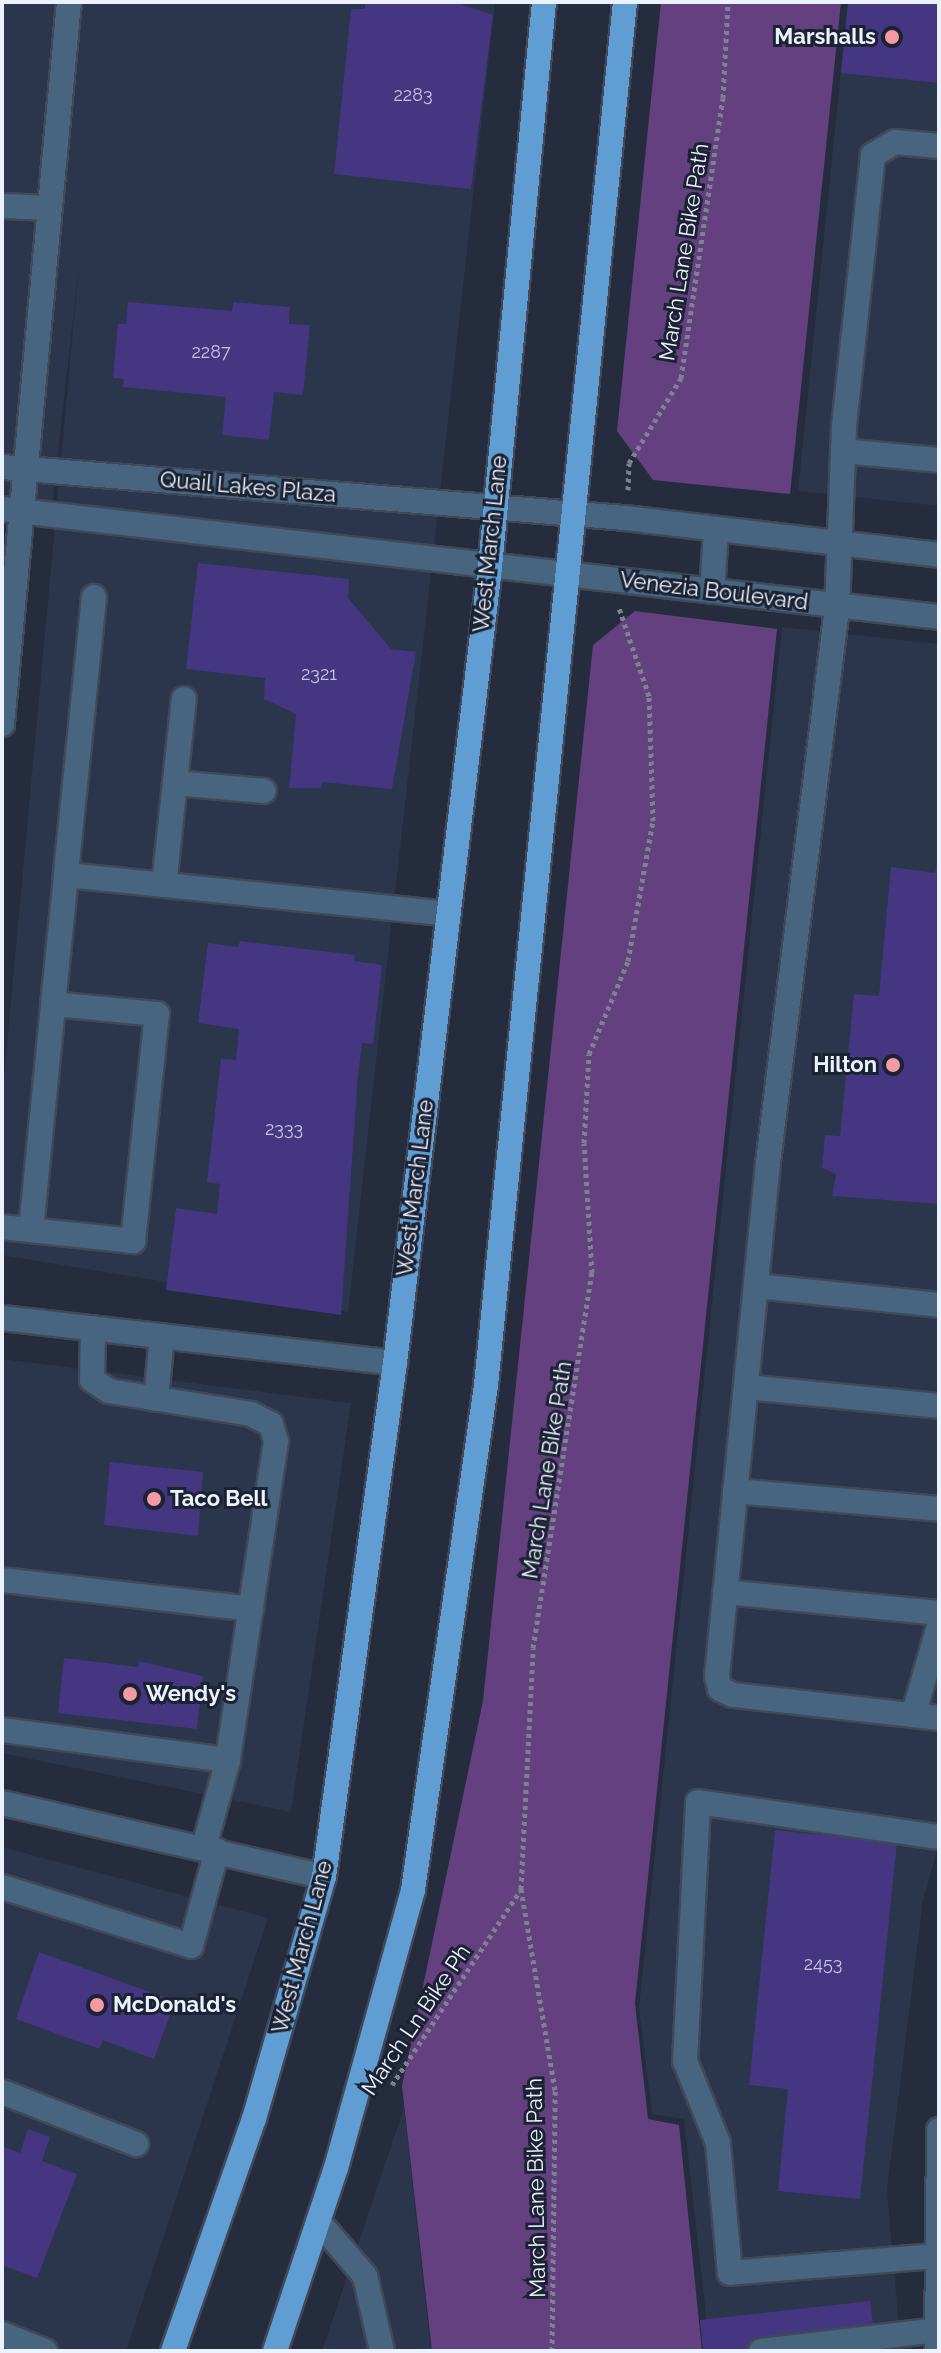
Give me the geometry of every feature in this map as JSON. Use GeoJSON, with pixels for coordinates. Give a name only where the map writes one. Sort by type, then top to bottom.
{"type":"FeatureCollection","features":[{"type":"Feature","properties":{"kind":"main road","name":"West March Lane"},"geometry":{"type":"LineString","coordinates":[[173,2351],[254,2119],[324,1877],[395,1363],[490,567],[544,2]]}},
{"type":"Feature","properties":{"kind":"main road"},"geometry":{"type":"LineString","coordinates":[[275,2351],[318,2221],[413,1890],[486,1385],[625,2]]}},
{"type":"Feature","properties":{"kind":"street"},"geometry":{"type":"LineString","coordinates":[[2,724],[13,468],[48,208],[69,2]]}},
{"type":"Feature","properties":{"kind":"street"},"geometry":{"type":"LineString","coordinates":[[939,146],[895,142],[873,155],[843,451],[837,608],[756,1286],[725,1592],[720,1689],[939,1718]]}},
{"type":"Feature","properties":{"kind":"street"},"geometry":{"type":"LineString","coordinates":[[2,206],[48,208]]}},
{"type":"Feature","properties":{"kind":"street"},"geometry":{"type":"LineString","coordinates":[[843,451],[939,460]]}},
{"type":"Feature","properties":{"kind":"street","name":"Quail Lakes Plaza"},"geometry":{"type":"LineString","coordinates":[[13,468],[495,507]]}},
{"type":"Feature","properties":{"kind":"street"},"geometry":{"type":"LineString","coordinates":[[495,507],[939,555]]}},
{"type":"Feature","properties":{"kind":"street"},"geometry":{"type":"LineString","coordinates":[[11,510],[490,567]]}},
{"type":"Feature","properties":{"kind":"street"},"geometry":{"type":"LineString","coordinates":[[712,591],[716,531]]}},
{"type":"Feature","properties":{"kind":"street","name":"Venezia Boulevard"},"geometry":{"type":"LineString","coordinates":[[490,567],[567,573],[837,608],[939,617]]}},
{"type":"Feature","properties":{"kind":"street"},"geometry":{"type":"LineString","coordinates":[[31,1230],[94,597]]}},
{"type":"Feature","properties":{"kind":"street"},"geometry":{"type":"LineString","coordinates":[[164,885],[184,699]]}},
{"type":"Feature","properties":{"kind":"street"},"geometry":{"type":"LineString","coordinates":[[175,783],[264,791]]}},
{"type":"Feature","properties":{"kind":"street"},"geometry":{"type":"LineString","coordinates":[[66,875],[447,914]]}},
{"type":"Feature","properties":{"kind":"street"},"geometry":{"type":"LineString","coordinates":[[2,1227],[133,1241],[157,1014],[53,1004]]}},
{"type":"Feature","properties":{"kind":"street"},"geometry":{"type":"LineString","coordinates":[[756,1286],[939,1305]]}},
{"type":"Feature","properties":{"kind":"street"},"geometry":{"type":"LineString","coordinates":[[2,1318],[395,1363]]}},
{"type":"Feature","properties":{"kind":"street"},"geometry":{"type":"LineString","coordinates":[[2,1887],[191,1946],[228,1760],[276,1441],[271,1424],[251,1414],[109,1391],[92,1380],[93,1328]]}},
{"type":"Feature","properties":{"kind":"street"},"geometry":{"type":"LineString","coordinates":[[156,1399],[162,1336]]}},
{"type":"Feature","properties":{"kind":"street"},"geometry":{"type":"LineString","coordinates":[[746,1387],[939,1406]]}},
{"type":"Feature","properties":{"kind":"street"},"geometry":{"type":"LineString","coordinates":[[735,1491],[939,1509]]}},
{"type":"Feature","properties":{"kind":"street"},"geometry":{"type":"LineString","coordinates":[[2,1580],[251,1609]]}},
{"type":"Feature","properties":{"kind":"street"},"geometry":{"type":"LineString","coordinates":[[725,1592],[939,1613]]}},
{"type":"Feature","properties":{"kind":"street"},"geometry":{"type":"LineString","coordinates":[[914,1713],[939,1626]]}},
{"type":"Feature","properties":{"kind":"street"},"geometry":{"type":"LineString","coordinates":[[2,1730],[228,1760]]}},
{"type":"Feature","properties":{"kind":"street"},"geometry":{"type":"LineString","coordinates":[[935,2256],[730,2273],[718,2143],[685,2061],[698,1802],[939,1837]]}},
{"type":"Feature","properties":{"kind":"street"},"geometry":{"type":"LineString","coordinates":[[2,1803],[324,1877]]}},
{"type":"Feature","properties":{"kind":"street"},"geometry":{"type":"LineString","coordinates":[[2,2092],[136,2144]]}},
{"type":"Feature","properties":{"kind":"street"},"geometry":{"type":"LineString","coordinates":[[761,2351],[937,2341],[935,2256],[939,2130]]}},
{"type":"Feature","properties":{"kind":"street"},"geometry":{"type":"LineString","coordinates":[[318,2221],[365,2276],[382,2351]]}},
{"type":"Feature","properties":{"kind":"street"},"geometry":{"type":"LineString","coordinates":[[2,2334],[45,2351]]}},
{"type":"Feature","properties":{"kind":"path","name":"March Lane Bike Path"},"geometry":{"type":"LineString","coordinates":[[627,493],[629,463],[681,378],[723,98],[728,2]]}},
{"type":"Feature","properties":{"kind":"path","name":"March Lane Bike Path"},"geometry":{"type":"LineString","coordinates":[[552,2351],[555,2090],[521,1889],[533,1648],[592,1273],[584,1143],[589,1054],[628,961],[653,821],[649,696],[619,607]]}},
{"type":"Feature","properties":{"kind":"path","name":"March Ln Bike Ph"},"geometry":{"type":"LineString","coordinates":[[389,2090],[521,1889]]}},
{"type":"Feature","properties":{"kind":"shaded area"},"geometry":{"type":"Polygon","coordinates":[[[2,2],[495,2],[348,1312],[2,1255],[2,1098],[79,266],[50,524],[2,519],[2,2]]]}},
{"type":"Feature","properties":{"kind":"shaded area"},"geometry":{"type":"Polygon","coordinates":[[[661,2],[841,2],[790,494],[653,480],[617,431],[661,2]]]}},
{"type":"Feature","properties":{"kind":"shaded area"},"geometry":{"type":"Polygon","coordinates":[[[848,2],[939,2],[939,506],[798,491],[848,2]]]}},
{"type":"Feature","properties":{"kind":"shaded area"},"geometry":{"type":"Polygon","coordinates":[[[635,611],[777,629],[635,2003],[648,2119],[679,2125],[702,2351],[432,2351],[402,2086],[483,1701],[593,645],[635,611]]]}},
{"type":"Feature","properties":{"kind":"shaded area"},"geometry":{"type":"Polygon","coordinates":[[[782,627],[939,644],[939,1844],[923,1900],[887,2190],[901,2351],[710,2351],[684,2119],[652,2114],[639,2008],[782,627]]]}},
{"type":"Feature","properties":{"kind":"shaded area"},"geometry":{"type":"Polygon","coordinates":[[[2,1359],[351,1403],[291,1812],[2,1753],[2,1359]]]}},
{"type":"Feature","properties":{"kind":"shaded area"},"geometry":{"type":"Polygon","coordinates":[[[2,1847],[268,1918],[126,2351],[2,2351],[2,1847]]]}},
{"type":"Feature","properties":{"kind":"shaded area"},"geometry":{"type":"Polygon","coordinates":[[[404,2108],[431,2351],[322,2351],[404,2108]]]}},
{"type":"Feature","properties":{"kind":"building"},"geometry":{"type":"Polygon","coordinates":[[[365,2],[454,2],[493,15],[471,189],[334,174],[351,9],[365,9],[365,2]]]}},
{"type":"Feature","properties":{"kind":"building","name":"Marshalls"},"geometry":{"type":"Polygon","coordinates":[[[848,2],[939,2],[939,83],[841,73],[848,2]]]}},
{"type":"Feature","properties":{"kind":"building"},"geometry":{"type":"Polygon","coordinates":[[[128,302],[232,311],[233,302],[290,307],[289,324],[310,325],[303,395],[274,392],[269,440],[222,435],[226,397],[123,387],[124,379],[113,378],[118,324],[126,324],[128,302]]]}},
{"type":"Feature","properties":{"kind":"building"},"geometry":{"type":"Polygon","coordinates":[[[198,563],[349,579],[348,598],[391,649],[416,652],[392,789],[322,782],[321,788],[289,788],[296,714],[264,699],[265,678],[186,669],[198,563]]]}},
{"type":"Feature","properties":{"kind":"building","name":"Hilton"},"geometry":{"type":"Polygon","coordinates":[[[939,851],[939,1204],[832,1196],[836,1174],[822,1168],[825,1135],[840,1136],[854,994],[879,996],[891,867],[935,873],[939,851]]]}},
{"type":"Feature","properties":{"kind":"building"},"geometry":{"type":"Polygon","coordinates":[[[240,941],[355,955],[354,961],[382,965],[373,1044],[362,1043],[358,1076],[341,1315],[166,1290],[176,1208],[217,1214],[220,1184],[207,1182],[221,1059],[236,1060],[239,1029],[198,1023],[208,943],[238,947],[240,941]]]}},
{"type":"Feature","properties":{"kind":"building","name":"Taco Bell"},"geometry":{"type":"Polygon","coordinates":[[[110,1462],[203,1472],[198,1536],[104,1525],[110,1462]]]}},
{"type":"Feature","properties":{"kind":"building","name":"Wendy's"},"geometry":{"type":"Polygon","coordinates":[[[64,1658],[138,1667],[139,1661],[203,1676],[197,1729],[58,1713],[64,1658]]]}},
{"type":"Feature","properties":{"kind":"building"},"geometry":{"type":"Polygon","coordinates":[[[775,1830],[897,1843],[860,2199],[778,2191],[788,2089],[749,2085],[775,1830]]]}},
{"type":"Feature","properties":{"kind":"building","name":"McDonald's"},"geometry":{"type":"Polygon","coordinates":[[[39,1952],[175,2001],[154,2059],[103,2040],[99,2049],[16,2019],[39,1952]]]}},
{"type":"Feature","properties":{"kind":"building"},"geometry":{"type":"Polygon","coordinates":[[[28,2129],[50,2137],[42,2161],[77,2174],[37,2278],[2,2265],[2,2146],[20,2153],[28,2129]]]}},
{"type":"Feature","properties":{"kind":"building"},"geometry":{"type":"Polygon","coordinates":[[[870,2301],[876,2351],[703,2351],[700,2320],[870,2301]]]}},
{"type":"Feature","properties":{"kind":"place","name":"Marshalls"},"geometry":{"type":"Point","coordinates":[892,37]}},
{"type":"Feature","properties":{"kind":"place","name":"Hilton"},"geometry":{"type":"Point","coordinates":[893,1065]}},
{"type":"Feature","properties":{"kind":"place","name":"Taco Bell"},"geometry":{"type":"Point","coordinates":[154,1499]}},
{"type":"Feature","properties":{"kind":"place","name":"Wendy's"},"geometry":{"type":"Point","coordinates":[130,1694]}},
{"type":"Feature","properties":{"kind":"place","name":"McDonald's"},"geometry":{"type":"Point","coordinates":[97,2005]}}]}
